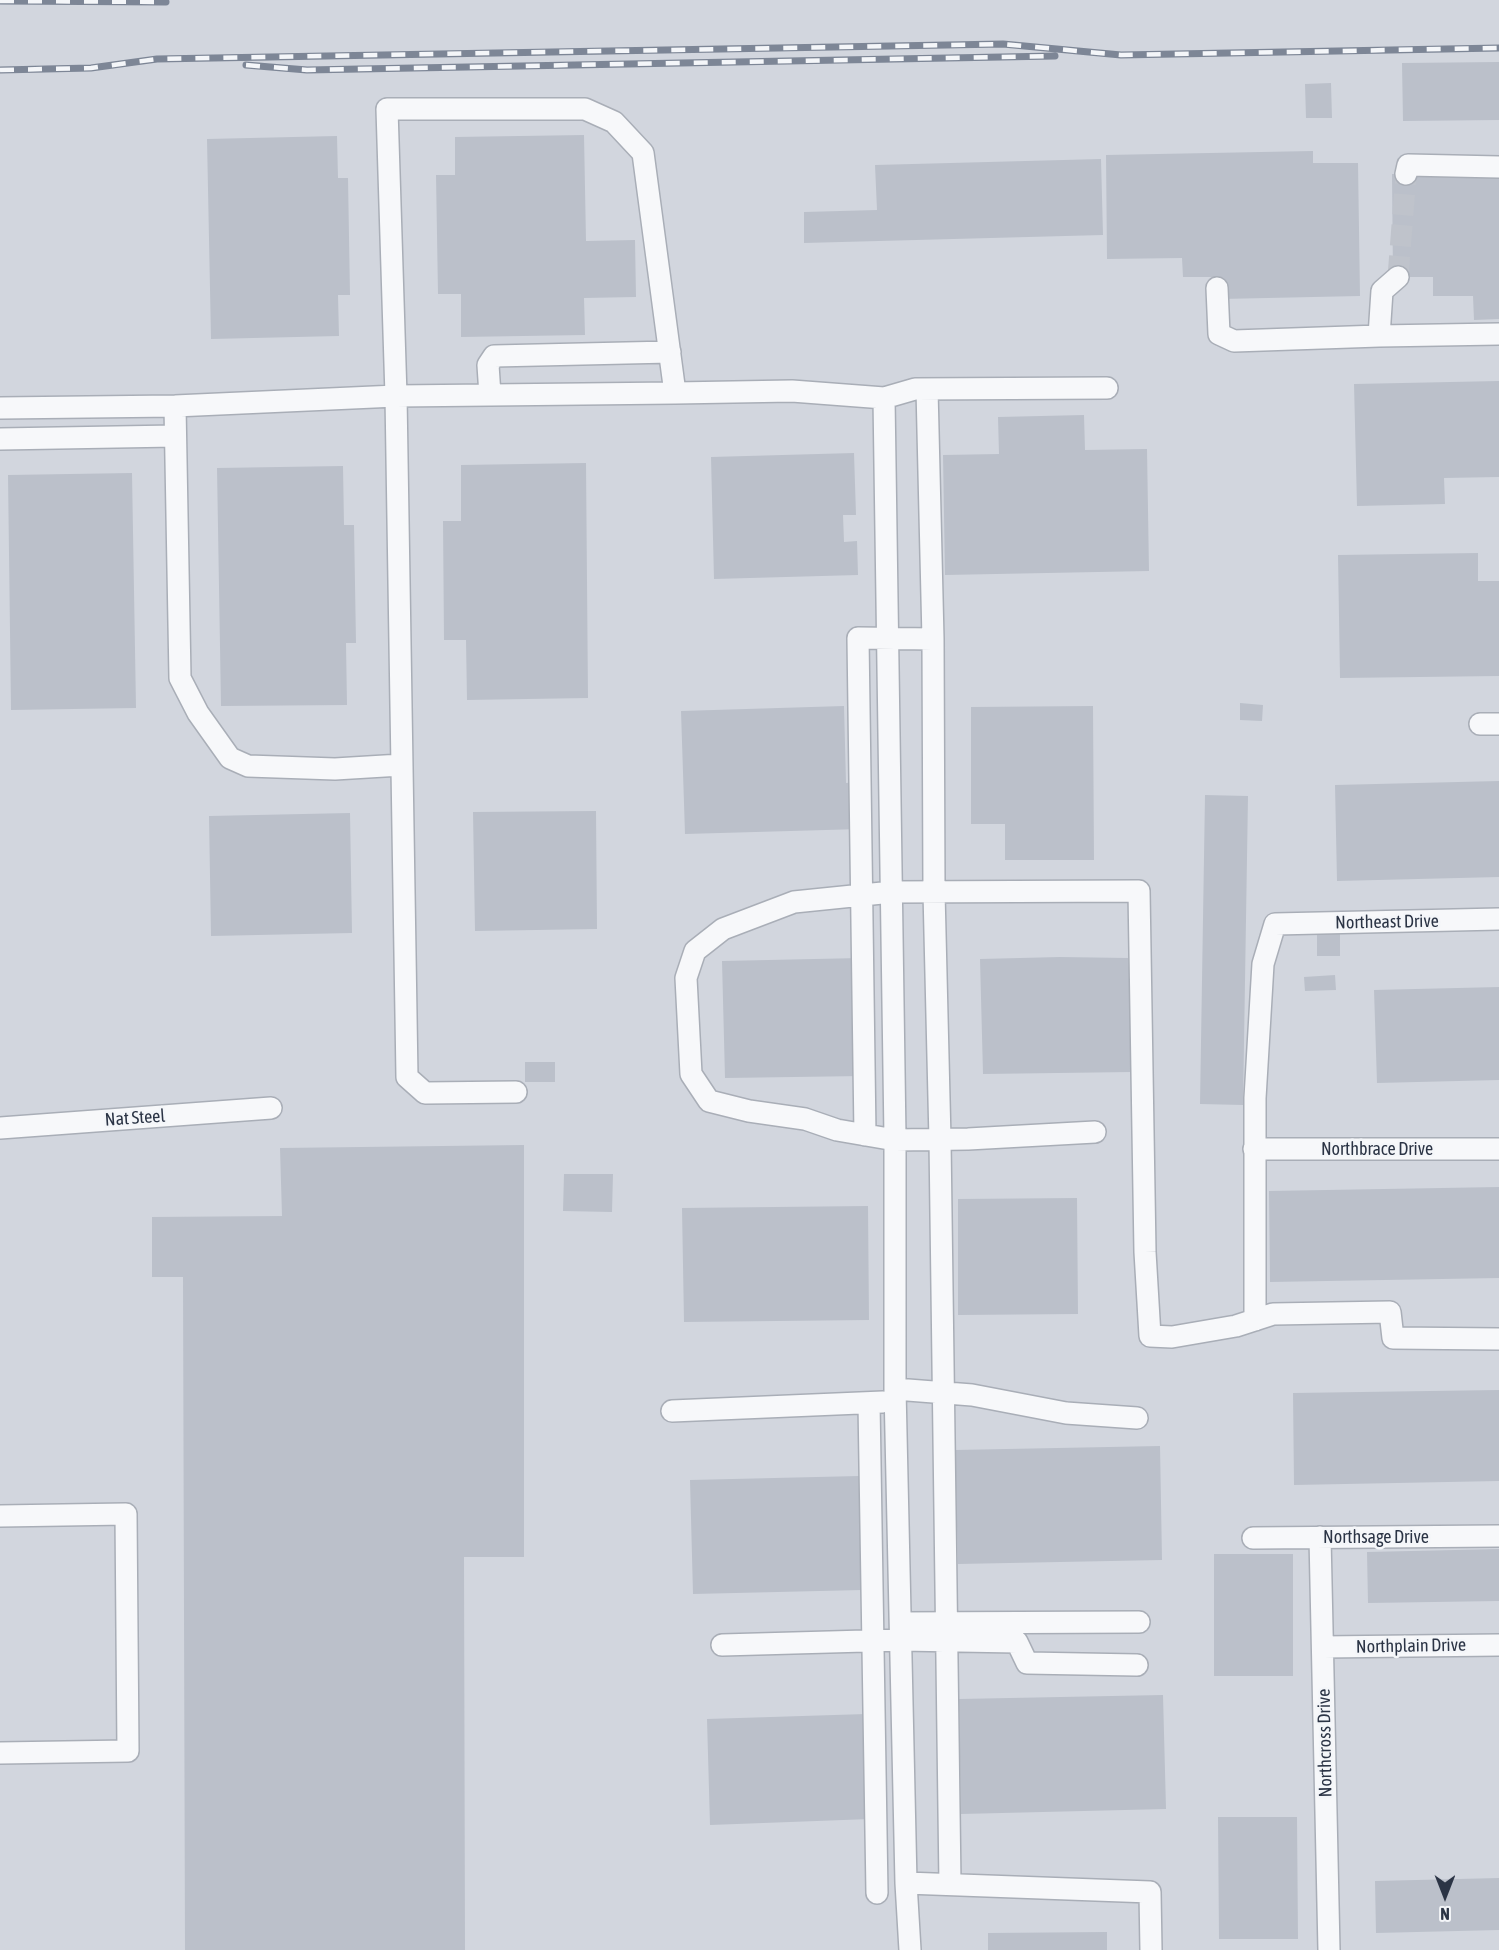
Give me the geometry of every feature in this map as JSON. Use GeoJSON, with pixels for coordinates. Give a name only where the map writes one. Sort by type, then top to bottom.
{"type":"FeatureCollection","features":[{"type":"Feature","properties":{"kind":"street"},"geometry":{"type":"LineString","coordinates":[[516,1092],[425,1093],[407,1077],[396,396],[387,109],[585,110],[614,122],[643,153],[675,393]]}},
{"type":"Feature","properties":{"kind":"street"},"geometry":{"type":"LineString","coordinates":[[1406,174],[1408,165],[1499,166]]}},
{"type":"Feature","properties":{"kind":"street"},"geometry":{"type":"LineString","coordinates":[[1379,336],[1382,291],[1398,277]]}},
{"type":"Feature","properties":{"kind":"street"},"geometry":{"type":"LineString","coordinates":[[1217,288],[1219,334],[1234,342],[1499,334]]}},
{"type":"Feature","properties":{"kind":"street"},"geometry":{"type":"LineString","coordinates":[[490,395],[488,365],[494,356],[670,352]]}},
{"type":"Feature","properties":{"kind":"street"},"geometry":{"type":"LineString","coordinates":[[0,408],[175,406],[396,396],[792,391],[884,398],[915,389],[1107,388]]}},
{"type":"Feature","properties":{"kind":"street"},"geometry":{"type":"LineString","coordinates":[[927,389],[933,639],[934,892],[951,1884]]}},
{"type":"Feature","properties":{"kind":"street"},"geometry":{"type":"LineString","coordinates":[[884,398],[896,1140],[895,1396],[906,1883],[910,1950]]}},
{"type":"Feature","properties":{"kind":"street"},"geometry":{"type":"LineString","coordinates":[[175,406],[180,678],[198,713],[230,758],[248,766],[335,769],[401,765]]}},
{"type":"Feature","properties":{"kind":"street"},"geometry":{"type":"LineString","coordinates":[[0,439],[175,436]]}},
{"type":"Feature","properties":{"kind":"street"},"geometry":{"type":"LineString","coordinates":[[865,1135],[858,638],[933,639]]}},
{"type":"Feature","properties":{"kind":"street"},"geometry":{"type":"LineString","coordinates":[[1095,1132],[896,1140],[837,1130],[805,1119],[749,1111],[709,1101],[691,1074],[686,978],[695,951],[723,929],[794,902],[892,892],[1139,891],[1145,1240],[1150,1335],[1172,1337],[1236,1326],[1273,1314],[1390,1312],[1393,1338],[1499,1339]]}},
{"type":"Feature","properties":{"kind":"street","name":"Northeast Drive"},"geometry":{"type":"LineString","coordinates":[[1254,1149],[1263,964],[1275,924],[1499,919]]}},
{"type":"Feature","properties":{"kind":"street","name":"Nat Steel"},"geometry":{"type":"LineString","coordinates":[[0,1128],[271,1108]]}},
{"type":"Feature","properties":{"kind":"street"},"geometry":{"type":"LineString","coordinates":[[1254,1149],[1255,1320]]}},
{"type":"Feature","properties":{"kind":"street","name":"Northbrace Drive"},"geometry":{"type":"LineString","coordinates":[[1254,1149],[1499,1149]]}},
{"type":"Feature","properties":{"kind":"street"},"geometry":{"type":"LineString","coordinates":[[672,1411],[869,1403],[895,1396],[944,1393],[972,1395],[1066,1413],[1137,1418]]}},
{"type":"Feature","properties":{"kind":"street"},"geometry":{"type":"LineString","coordinates":[[869,1403],[877,1893]]}},
{"type":"Feature","properties":{"kind":"street"},"geometry":{"type":"LineString","coordinates":[[0,1516],[126,1514],[128,1751],[0,1753]]}},
{"type":"Feature","properties":{"kind":"street","name":"Northsage Drive"},"geometry":{"type":"LineString","coordinates":[[1253,1538],[1499,1536]]}},
{"type":"Feature","properties":{"kind":"street","name":"Northcross Drive"},"geometry":{"type":"LineString","coordinates":[[1320,1537],[1329,1950]]}},
{"type":"Feature","properties":{"kind":"street"},"geometry":{"type":"LineString","coordinates":[[722,1645],[873,1640],[901,1631],[947,1632],[1139,1622]]}},
{"type":"Feature","properties":{"kind":"street"},"geometry":{"type":"LineString","coordinates":[[947,1632],[1017,1642],[1027,1663],[1137,1665]]}},
{"type":"Feature","properties":{"kind":"street","name":"Northplain Drive"},"geometry":{"type":"LineString","coordinates":[[1323,1647],[1499,1645]]}},
{"type":"Feature","properties":{"kind":"street"},"geometry":{"type":"LineString","coordinates":[[906,1883],[1150,1892],[1150,1950]]}},
{"type":"Feature","properties":{"kind":"shaded area"},"geometry":{"type":"Polygon","coordinates":[[[0,0],[1499,0],[1499,1950],[0,1950],[0,0]]]}},
{"type":"Feature","properties":{"kind":"building"},"geometry":{"type":"Polygon","coordinates":[[[1499,62],[1499,120],[1403,121],[1402,63],[1499,62]]]}},
{"type":"Feature","properties":{"kind":"building"},"geometry":{"type":"Polygon","coordinates":[[[1331,83],[1332,118],[1306,118],[1305,84],[1331,83]]]}},
{"type":"Feature","properties":{"kind":"building"},"geometry":{"type":"Polygon","coordinates":[[[584,135],[586,241],[635,240],[636,297],[584,298],[585,335],[461,337],[461,294],[438,294],[436,175],[455,175],[455,137],[584,135]]]}},
{"type":"Feature","properties":{"kind":"building"},"geometry":{"type":"Polygon","coordinates":[[[337,136],[338,178],[348,178],[350,295],[338,295],[339,336],[211,339],[207,139],[337,136]]]}},
{"type":"Feature","properties":{"kind":"building"},"geometry":{"type":"Polygon","coordinates":[[[1313,151],[1313,163],[1358,163],[1360,296],[1221,299],[1220,277],[1183,277],[1182,258],[1107,259],[1106,155],[1313,151]]]}},
{"type":"Feature","properties":{"kind":"building"},"geometry":{"type":"Polygon","coordinates":[[[1101,159],[1103,235],[804,243],[804,212],[877,210],[875,165],[1101,159]]]}},
{"type":"Feature","properties":{"kind":"building"},"geometry":{"type":"Polygon","coordinates":[[[1499,173],[1499,319],[1474,320],[1473,296],[1433,296],[1433,277],[1393,277],[1392,174],[1499,173]]]}},
{"type":"Feature","properties":{"kind":"building"},"geometry":{"type":"Polygon","coordinates":[[[1499,381],[1499,477],[1444,478],[1445,504],[1357,506],[1354,384],[1499,381]]]}},
{"type":"Feature","properties":{"kind":"building"},"geometry":{"type":"Polygon","coordinates":[[[1084,415],[1085,450],[1147,449],[1149,571],[945,575],[943,455],[999,454],[998,417],[1084,415]]]}},
{"type":"Feature","properties":{"kind":"building"},"geometry":{"type":"Polygon","coordinates":[[[854,453],[856,515],[843,515],[844,542],[857,541],[858,575],[714,579],[711,457],[854,453]]]}},
{"type":"Feature","properties":{"kind":"building"},"geometry":{"type":"Polygon","coordinates":[[[586,463],[588,698],[467,700],[466,640],[444,640],[443,521],[461,521],[461,465],[586,463]]]}},
{"type":"Feature","properties":{"kind":"building"},"geometry":{"type":"Polygon","coordinates":[[[343,466],[344,525],[354,525],[356,643],[346,643],[347,705],[221,706],[217,468],[343,466]]]}},
{"type":"Feature","properties":{"kind":"building"},"geometry":{"type":"Polygon","coordinates":[[[132,473],[136,708],[11,710],[8,475],[132,473]]]}},
{"type":"Feature","properties":{"kind":"building"},"geometry":{"type":"Polygon","coordinates":[[[1478,553],[1478,581],[1499,581],[1499,676],[1340,678],[1338,555],[1478,553]]]}},
{"type":"Feature","properties":{"kind":"building"},"geometry":{"type":"Polygon","coordinates":[[[1240,703],[1263,705],[1262,721],[1240,720],[1240,703]]]}},
{"type":"Feature","properties":{"kind":"building"},"geometry":{"type":"Polygon","coordinates":[[[844,706],[846,783],[859,782],[861,829],[685,834],[681,711],[844,706]]]}},
{"type":"Feature","properties":{"kind":"building"},"geometry":{"type":"Polygon","coordinates":[[[1093,706],[1094,860],[1005,860],[1005,824],[971,824],[971,707],[1093,706]]]}},
{"type":"Feature","properties":{"kind":"building"},"geometry":{"type":"Polygon","coordinates":[[[1499,781],[1499,877],[1337,881],[1335,785],[1499,781]]]}},
{"type":"Feature","properties":{"kind":"building"},"geometry":{"type":"Polygon","coordinates":[[[1205,795],[1248,796],[1243,1105],[1200,1104],[1205,795]]]}},
{"type":"Feature","properties":{"kind":"building"},"geometry":{"type":"Polygon","coordinates":[[[596,811],[597,929],[475,931],[473,812],[596,811]]]}},
{"type":"Feature","properties":{"kind":"building"},"geometry":{"type":"Polygon","coordinates":[[[350,813],[352,933],[211,936],[209,816],[350,813]]]}},
{"type":"Feature","properties":{"kind":"building"},"geometry":{"type":"Polygon","coordinates":[[[1317,934],[1340,934],[1340,956],[1317,956],[1317,934]]]}},
{"type":"Feature","properties":{"kind":"building"},"geometry":{"type":"Polygon","coordinates":[[[861,958],[863,1076],[725,1078],[722,961],[861,958]]]}},
{"type":"Feature","properties":{"kind":"building"},"geometry":{"type":"Polygon","coordinates":[[[1128,958],[1134,1015],[1132,1072],[983,1074],[980,959],[1128,958]]]}},
{"type":"Feature","properties":{"kind":"building"},"geometry":{"type":"Polygon","coordinates":[[[1335,975],[1336,990],[1305,991],[1304,977],[1335,975]]]}},
{"type":"Feature","properties":{"kind":"building"},"geometry":{"type":"Polygon","coordinates":[[[1499,987],[1499,1080],[1377,1083],[1374,990],[1499,987]]]}},
{"type":"Feature","properties":{"kind":"building"},"geometry":{"type":"Polygon","coordinates":[[[525,1062],[555,1062],[555,1082],[525,1082],[525,1062]]]}},
{"type":"Feature","properties":{"kind":"building"},"geometry":{"type":"Polygon","coordinates":[[[524,1145],[524,1557],[464,1557],[465,1950],[185,1950],[183,1277],[152,1277],[152,1217],[282,1216],[280,1148],[524,1145]]]}},
{"type":"Feature","properties":{"kind":"building"},"geometry":{"type":"Polygon","coordinates":[[[564,1174],[613,1174],[612,1212],[563,1211],[564,1174]]]}},
{"type":"Feature","properties":{"kind":"building"},"geometry":{"type":"Polygon","coordinates":[[[1499,1187],[1499,1278],[1270,1282],[1269,1191],[1499,1187]]]}},
{"type":"Feature","properties":{"kind":"building"},"geometry":{"type":"Polygon","coordinates":[[[1077,1198],[1078,1314],[958,1315],[958,1199],[1077,1198]]]}},
{"type":"Feature","properties":{"kind":"building"},"geometry":{"type":"Polygon","coordinates":[[[868,1206],[869,1320],[684,1322],[682,1208],[868,1206]]]}},
{"type":"Feature","properties":{"kind":"building"},"geometry":{"type":"Polygon","coordinates":[[[1499,1390],[1499,1481],[1294,1485],[1293,1393],[1499,1390]]]}},
{"type":"Feature","properties":{"kind":"building"},"geometry":{"type":"Polygon","coordinates":[[[1160,1446],[1162,1560],[958,1564],[955,1450],[1160,1446]]]}},
{"type":"Feature","properties":{"kind":"building"},"geometry":{"type":"Polygon","coordinates":[[[859,1476],[862,1590],[693,1594],[690,1480],[859,1476]]]}},
{"type":"Feature","properties":{"kind":"building"},"geometry":{"type":"Polygon","coordinates":[[[1499,1549],[1499,1601],[1368,1603],[1367,1552],[1499,1549]]]}},
{"type":"Feature","properties":{"kind":"building"},"geometry":{"type":"Polygon","coordinates":[[[1214,1554],[1293,1554],[1293,1676],[1214,1676],[1214,1554]]]}},
{"type":"Feature","properties":{"kind":"building"},"geometry":{"type":"Polygon","coordinates":[[[1163,1695],[1166,1809],[961,1814],[959,1699],[1163,1695]]]}},
{"type":"Feature","properties":{"kind":"building"},"geometry":{"type":"Polygon","coordinates":[[[866,1714],[870,1819],[710,1825],[707,1719],[866,1714]]]}},
{"type":"Feature","properties":{"kind":"building"},"geometry":{"type":"Polygon","coordinates":[[[1218,1817],[1297,1817],[1298,1939],[1219,1939],[1218,1817]]]}},
{"type":"Feature","properties":{"kind":"building"},"geometry":{"type":"Polygon","coordinates":[[[1499,1878],[1499,1930],[1376,1933],[1375,1881],[1499,1878]]]}},
{"type":"Feature","properties":{"kind":"building"},"geometry":{"type":"Polygon","coordinates":[[[1107,1932],[1107,1950],[988,1950],[988,1933],[1107,1932]]]}},
{"type":"Feature","properties":{"kind":"tunnel"},"geometry":{"type":"LineString","coordinates":[[1398,277],[1406,174]]}},
{"type":"Feature","properties":{"kind":"railway"},"geometry":{"type":"LineString","coordinates":[[0,1],[166,2]]}},
{"type":"Feature","properties":{"kind":"railway"},"geometry":{"type":"LineString","coordinates":[[0,70],[91,68],[157,59],[1003,44],[1121,55],[1499,48]]}},
{"type":"Feature","properties":{"kind":"railway"},"geometry":{"type":"LineString","coordinates":[[246,65],[307,70],[1055,56]]}}]}
